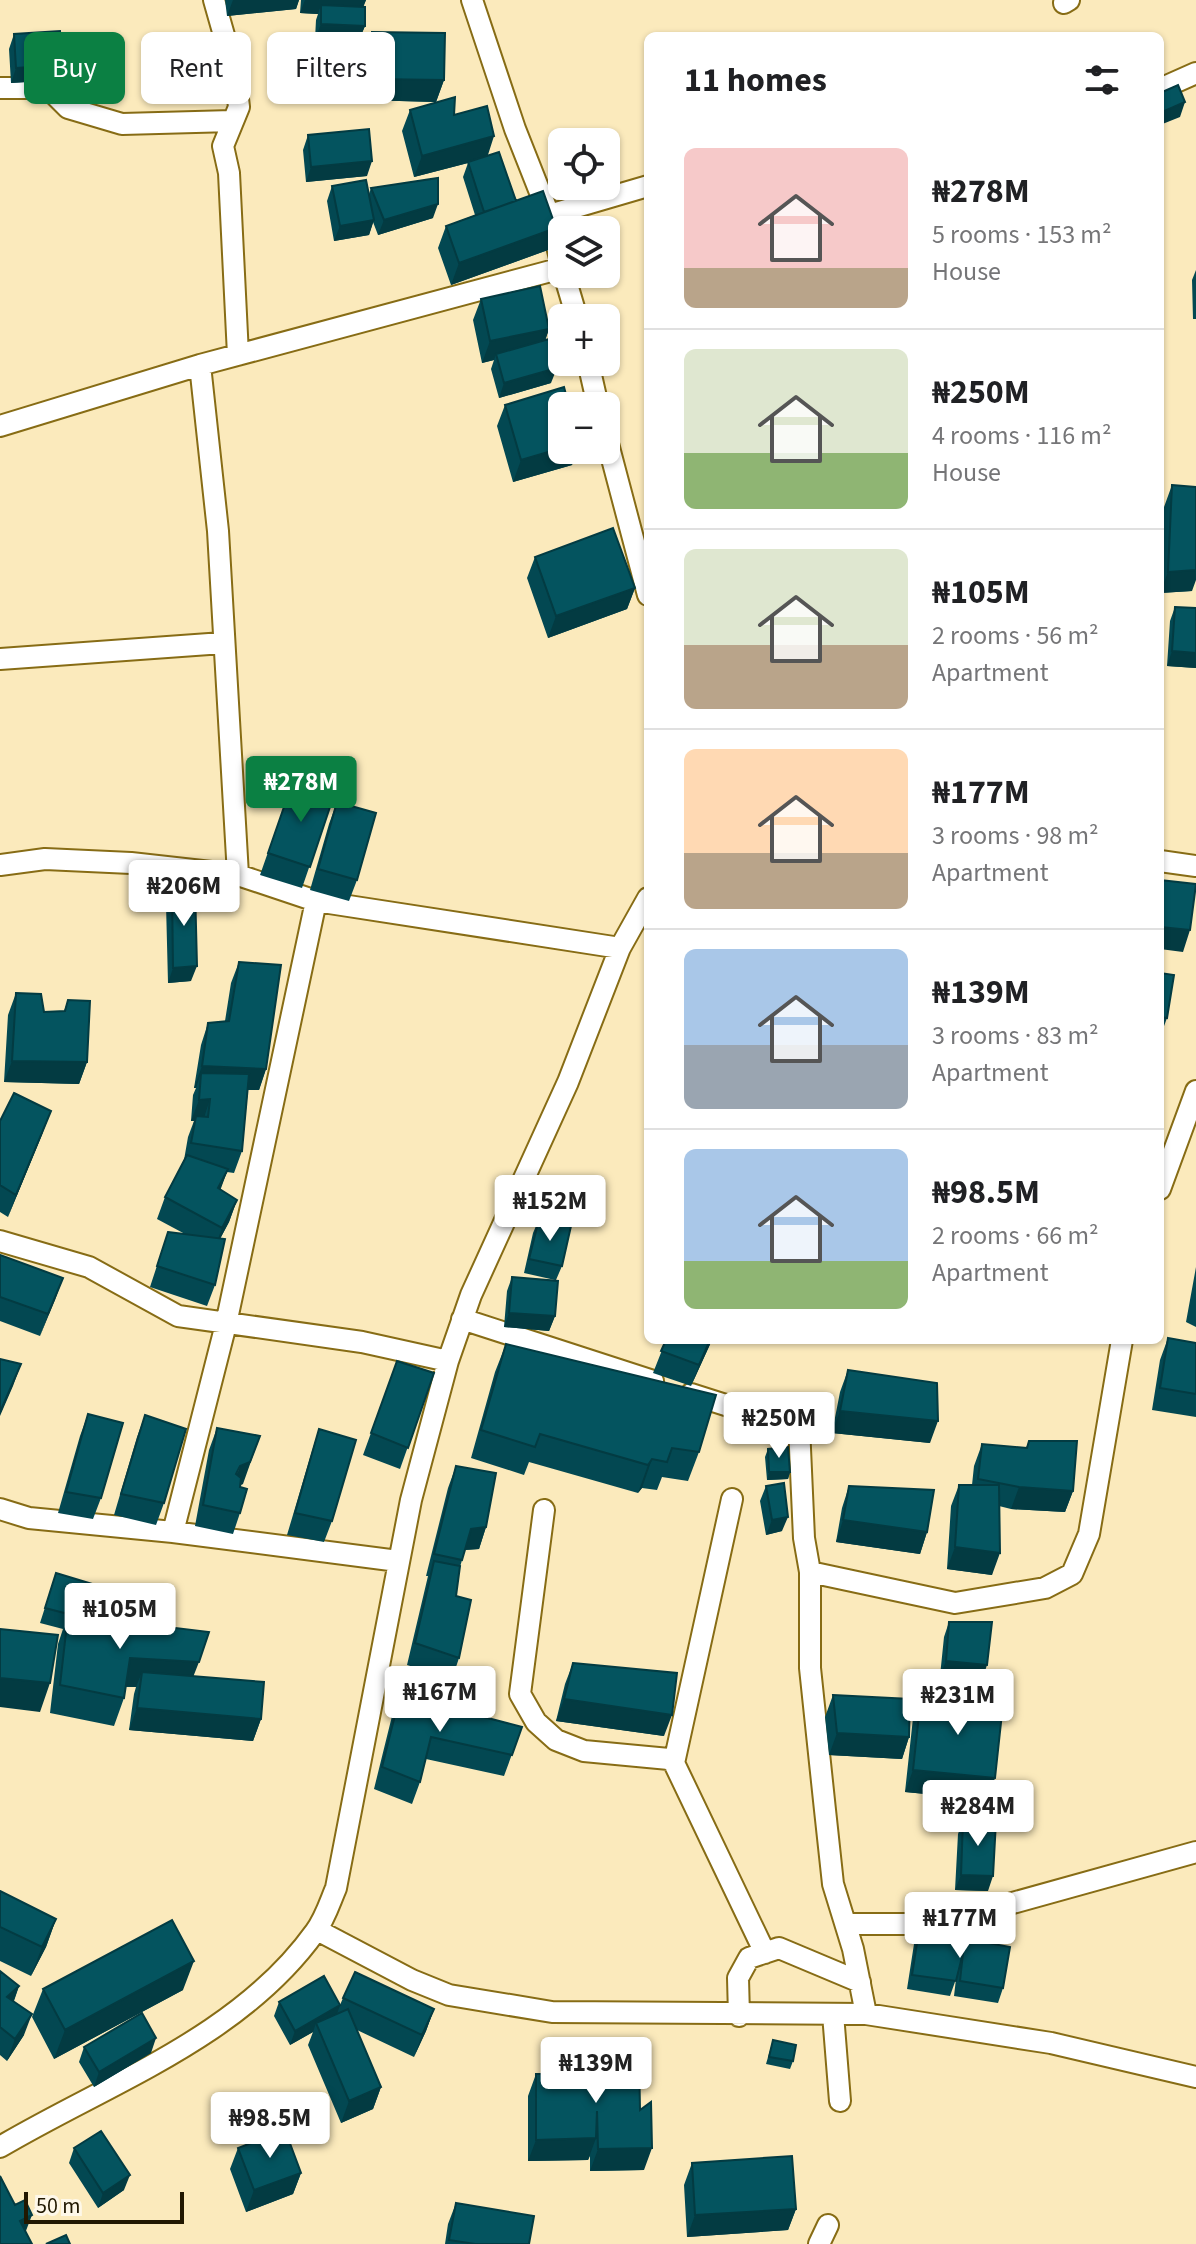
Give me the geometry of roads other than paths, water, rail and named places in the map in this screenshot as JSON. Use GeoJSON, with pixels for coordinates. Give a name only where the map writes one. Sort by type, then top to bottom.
{"type":"FeatureCollection","features":[{"type":"Feature","properties":{"kind":"street"},"geometry":{"type":"LineString","coordinates":[[214,0],[235,74],[239,107],[223,146],[229,173],[238,355]]}},
{"type":"Feature","properties":{"kind":"street"},"geometry":{"type":"LineString","coordinates":[[472,0],[515,129],[549,215],[644,187]]}},
{"type":"Feature","properties":{"kind":"street"},"geometry":{"type":"LineString","coordinates":[[1164,87],[1196,73]]}},
{"type":"Feature","properties":{"kind":"street"},"geometry":{"type":"LineString","coordinates":[[0,88],[48,88],[68,108],[122,124],[232,121]]}},
{"type":"Feature","properties":{"kind":"street"},"geometry":{"type":"LineString","coordinates":[[0,426],[200,365],[548,271]]}},
{"type":"Feature","properties":{"kind":"street"},"geometry":{"type":"LineString","coordinates":[[200,365],[218,531],[238,875]]}},
{"type":"Feature","properties":{"kind":"street"},"geometry":{"type":"LineString","coordinates":[[613,464],[644,580]]}},
{"type":"Feature","properties":{"kind":"street"},"geometry":{"type":"LineString","coordinates":[[0,659],[223,643]]}},
{"type":"Feature","properties":{"kind":"street"},"geometry":{"type":"LineString","coordinates":[[0,865],[45,859],[131,863],[238,875],[316,901],[620,948]]}},
{"type":"Feature","properties":{"kind":"street"},"geometry":{"type":"LineString","coordinates":[[1164,862],[1196,866]]}},
{"type":"Feature","properties":{"kind":"street"},"geometry":{"type":"LineString","coordinates":[[173,1532],[226,1324],[316,901]]}},
{"type":"Feature","properties":{"kind":"street"},"geometry":{"type":"LineString","coordinates":[[0,2147],[206,2033],[284,1970],[317,1930],[336,1888],[398,1561],[448,1361],[462,1319],[568,1082],[620,948],[644,905]]}},
{"type":"Feature","properties":{"kind":"street"},"geometry":{"type":"LineString","coordinates":[[1164,1178],[1196,1091]]}},
{"type":"Feature","properties":{"kind":"street"},"geometry":{"type":"LineString","coordinates":[[0,1241],[89,1267],[178,1316],[362,1342],[448,1361]]}},
{"type":"Feature","properties":{"kind":"street"},"geometry":{"type":"LineString","coordinates":[[462,1319],[735,1408],[789,1418],[799,1426],[802,1438],[804,1538],[810,1572],[810,1668],[833,1884],[846,1924],[866,2014]]}},
{"type":"Feature","properties":{"kind":"street"},"geometry":{"type":"LineString","coordinates":[[810,1572],[955,1603],[1045,1588],[1072,1574],[1089,1534],[1121,1344]]}},
{"type":"Feature","properties":{"kind":"street"},"geometry":{"type":"LineString","coordinates":[[674,1763],[732,1499]]}},
{"type":"Feature","properties":{"kind":"street"},"geometry":{"type":"LineString","coordinates":[[0,1509],[29,1518],[173,1532],[398,1561]]}},
{"type":"Feature","properties":{"kind":"street"},"geometry":{"type":"LineString","coordinates":[[544,1510],[520,1694],[536,1722],[556,1740],[584,1751],[669,1759],[674,1763],[765,1953]]}},
{"type":"Feature","properties":{"kind":"street"},"geometry":{"type":"LineString","coordinates":[[846,1924],[937,1924],[1196,1852]]}},
{"type":"Feature","properties":{"kind":"street"},"geometry":{"type":"LineString","coordinates":[[317,1930],[412,1980],[449,1995],[552,2012],[739,2016],[866,2014],[1051,2043],[1196,2077]]}},
{"type":"Feature","properties":{"kind":"street"},"geometry":{"type":"LineString","coordinates":[[739,2016],[738,1978],[749,1958],[779,1948],[860,1982]]}},
{"type":"Feature","properties":{"kind":"street"},"geometry":{"type":"LineString","coordinates":[[833,2014],[840,2101]]}}]}
